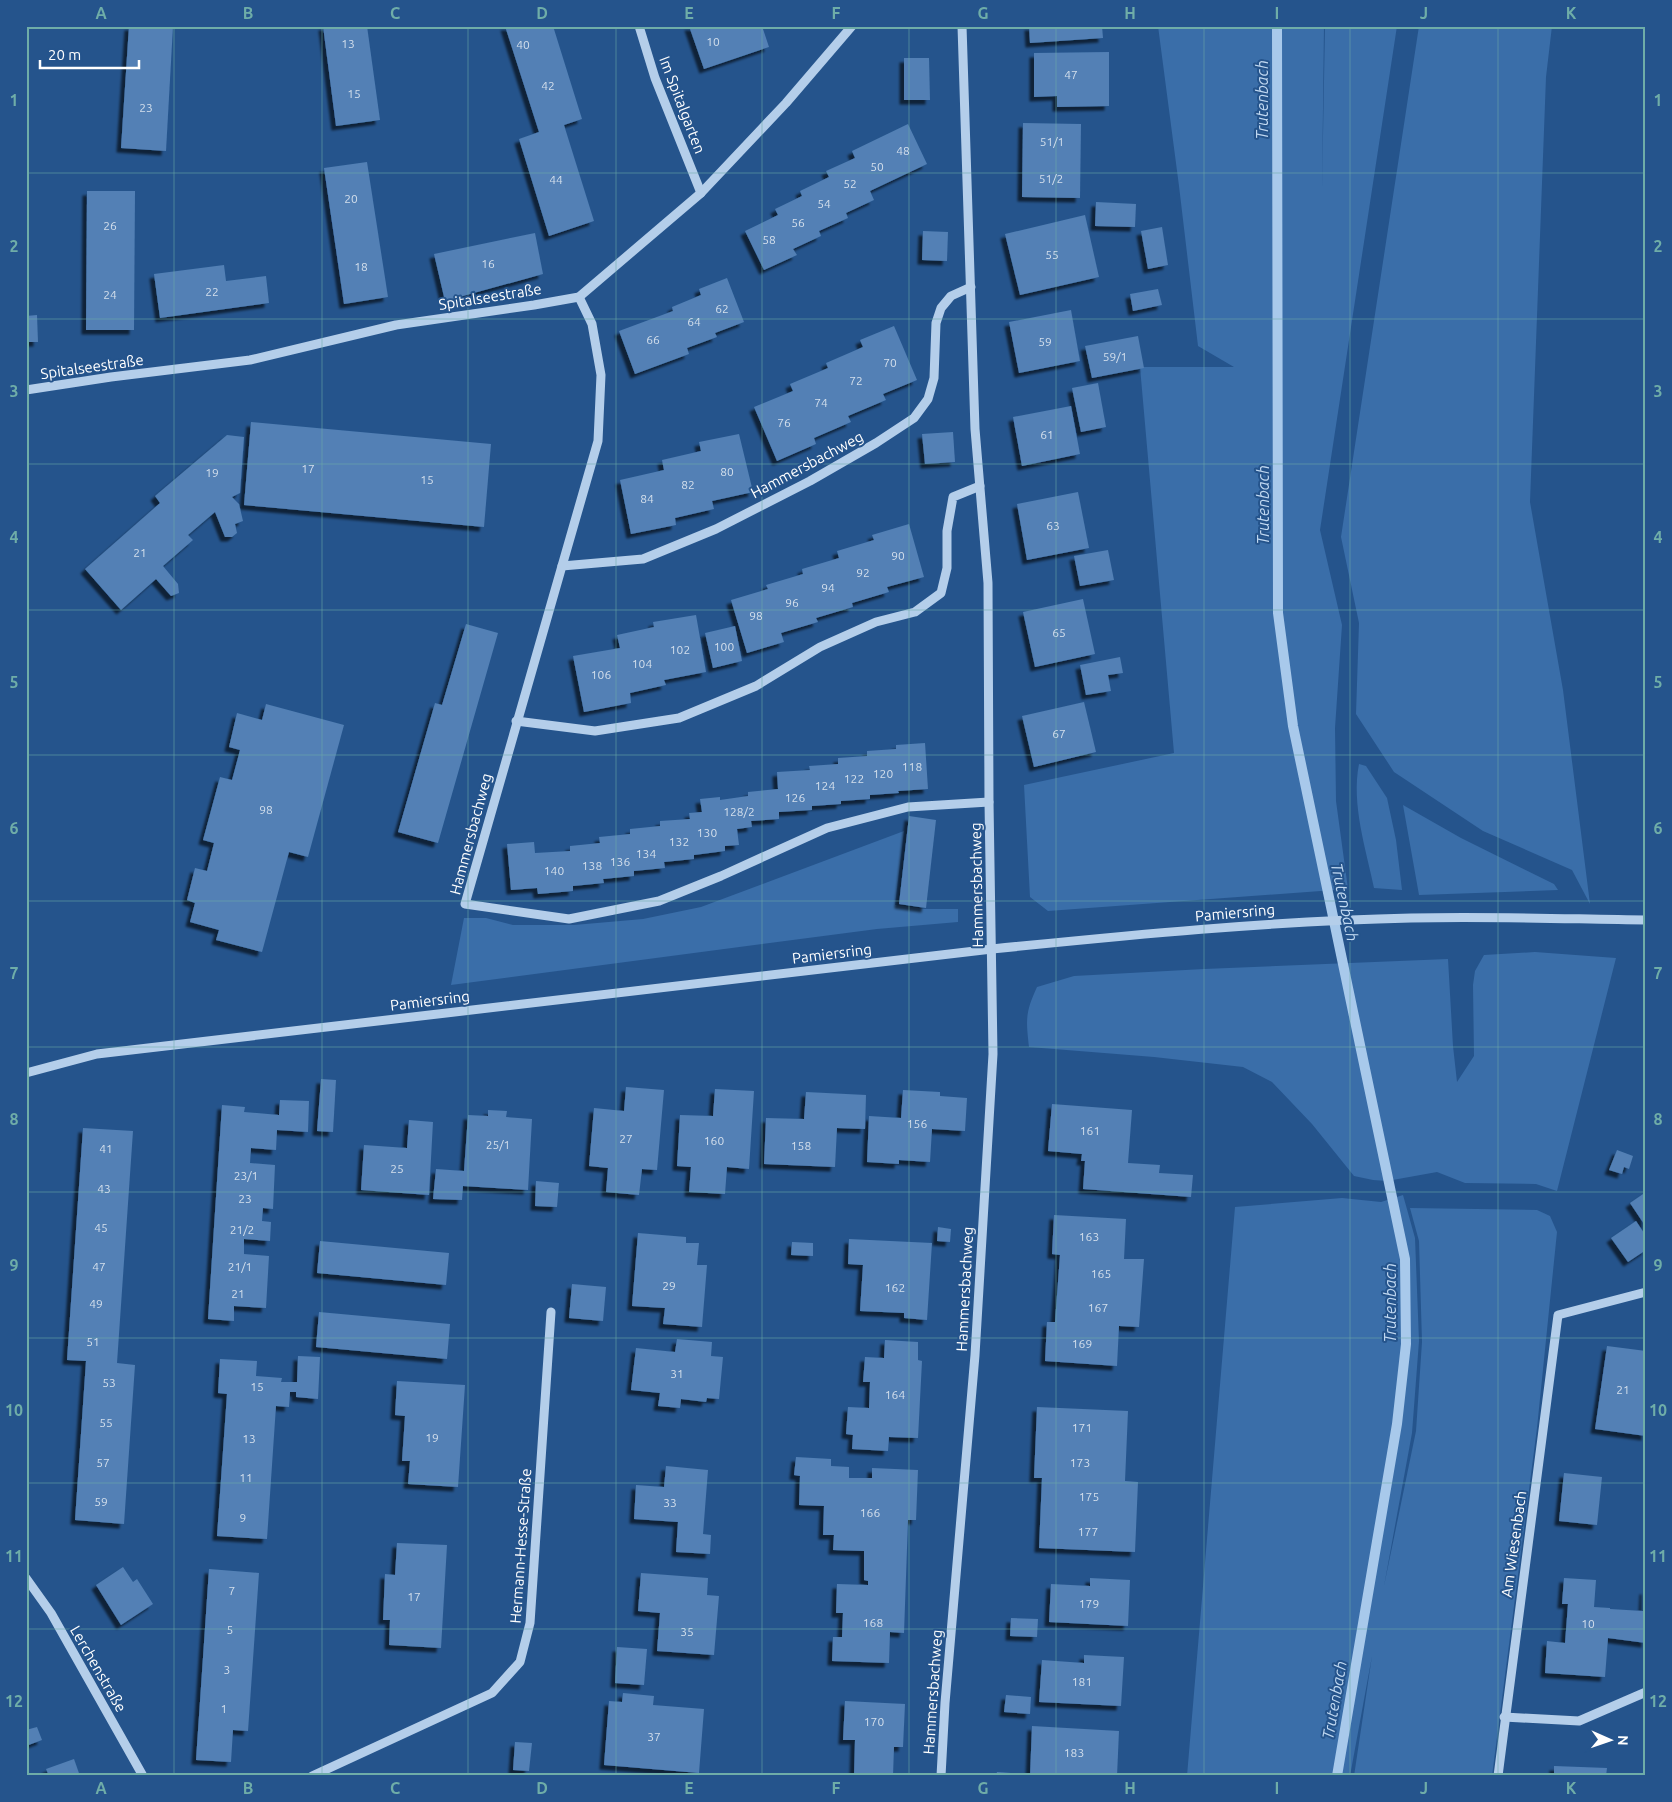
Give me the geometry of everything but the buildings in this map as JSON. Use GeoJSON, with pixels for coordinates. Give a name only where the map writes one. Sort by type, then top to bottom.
{"type":"FeatureCollection","features":[{"type":"Feature","properties":{"kind":"street","name":"Im Spitalgarten"},"geometry":{"type":"LineString","coordinates":[[639,26],[656,78],[701,194]]}},
{"type":"Feature","properties":{"kind":"street"},"geometry":{"type":"LineString","coordinates":[[579,297],[701,194],[786,103],[852,26]]}},
{"type":"Feature","properties":{"kind":"street","name":"Hammersbachweg"},"geometry":{"type":"LineString","coordinates":[[941,1776],[945,1703],[976,1355],[993,1054],[988,583],[975,429],[962,26]]}},
{"type":"Feature","properties":{"kind":"street","name":"Hammersbachweg"},"geometry":{"type":"LineString","coordinates":[[562,566],[643,559],[716,529],[810,481],[876,443],[914,418],[928,399],[934,378],[936,324],[942,308],[951,296],[971,287]]}},
{"type":"Feature","properties":{"kind":"street","name":"Hammersbachweg"},"geometry":{"type":"LineString","coordinates":[[579,297],[592,324],[601,375],[598,441],[516,721],[465,904],[569,919],[659,901],[721,876],[828,828],[908,807],[989,802]]}},
{"type":"Feature","properties":{"kind":"street","name":"Spitalseestraße"},"geometry":{"type":"LineString","coordinates":[[26,390],[111,377],[250,360],[396,325],[579,297]]}},
{"type":"Feature","properties":{"kind":"street"},"geometry":{"type":"LineString","coordinates":[[516,721],[595,731],[678,718],[756,686],[820,647],[876,622],[916,612],[941,593],[947,568],[947,532],[954,497],[980,486]]}},
{"type":"Feature","properties":{"kind":"street","name":"Pamiersring"},"geometry":{"type":"LineString","coordinates":[[26,1073],[97,1054],[992,949],[1282,923],[1392,918],[1646,920]]}},
{"type":"Feature","properties":{"kind":"street","name":"Am Wiesenbach"},"geometry":{"type":"LineString","coordinates":[[1498,1776],[1504,1717],[1558,1315],[1646,1292]]}},
{"type":"Feature","properties":{"kind":"street","name":"Hermann-Hesse-Straße"},"geometry":{"type":"LineString","coordinates":[[312,1776],[492,1693],[520,1662],[530,1623],[550,1312]]}},
{"type":"Feature","properties":{"kind":"street","name":"Lerchenstraße"},"geometry":{"type":"LineString","coordinates":[[26,1578],[50,1613],[143,1776]]}},
{"type":"Feature","properties":{"kind":"street"},"geometry":{"type":"LineString","coordinates":[[1504,1717],[1579,1721],[1646,1692]]}},
{"type":"Feature","properties":{"kind":"shaded area"},"geometry":{"type":"Polygon","coordinates":[[[1158,26],[1324,26],[1322,190],[1325,26],[1397,26],[1320,530],[1342,625],[1335,728],[1336,801],[1348,889],[1048,911],[1030,897],[1024,785],[1174,753],[1140,367],[1234,367],[1198,346],[1158,26]]]}},
{"type":"Feature","properties":{"kind":"shaded area"},"geometry":{"type":"Polygon","coordinates":[[[1419,26],[1552,26],[1546,77],[1530,502],[1563,690],[1590,904],[1572,870],[1483,831],[1394,772],[1356,714],[1359,623],[1341,537],[1419,26]]]}},
{"type":"Feature","properties":{"kind":"shaded area"},"geometry":{"type":"Polygon","coordinates":[[[1359,764],[1366,766],[1387,798],[1396,840],[1402,890],[1374,888],[1358,811],[1357,779],[1359,764]]]}},
{"type":"Feature","properties":{"kind":"shaded area"},"geometry":{"type":"Polygon","coordinates":[[[1403,805],[1461,838],[1554,884],[1558,890],[1419,895],[1403,805]]]}},
{"type":"Feature","properties":{"kind":"shaded area"},"geometry":{"type":"Polygon","coordinates":[[[904,831],[895,905],[925,909],[958,909],[958,922],[877,929],[451,985],[464,918],[486,918],[513,925],[574,925],[643,919],[701,907],[904,831]]]}},
{"type":"Feature","properties":{"kind":"shaded area"},"geometry":{"type":"Polygon","coordinates":[[[1535,952],[1616,958],[1557,1191],[1536,1184],[1465,1183],[1437,1172],[1387,1181],[1354,1176],[1312,1124],[1272,1082],[1243,1067],[1154,1057],[1029,1047],[1027,1017],[1037,987],[1074,976],[1448,959],[1457,1082],[1474,1056],[1473,985],[1475,971],[1484,955],[1535,952]]]}},
{"type":"Feature","properties":{"kind":"shaded area"},"geometry":{"type":"Polygon","coordinates":[[[1403,1195],[1415,1238],[1419,1341],[1412,1433],[1384,1586],[1416,1431],[1422,1342],[1419,1241],[1410,1208],[1537,1210],[1550,1216],[1557,1232],[1537,1428],[1492,1776],[1354,1776],[1372,1656],[1350,1776],[1187,1776],[1235,1207],[1342,1198],[1381,1202],[1403,1195]]]}},
{"type":"Feature","properties":{"kind":"waterway","name":"Trutenbach"},"geometry":{"type":"LineString","coordinates":[[1277,26],[1278,613],[1293,726],[1405,1259],[1406,1344],[1397,1424],[1337,1776]]}}]}
